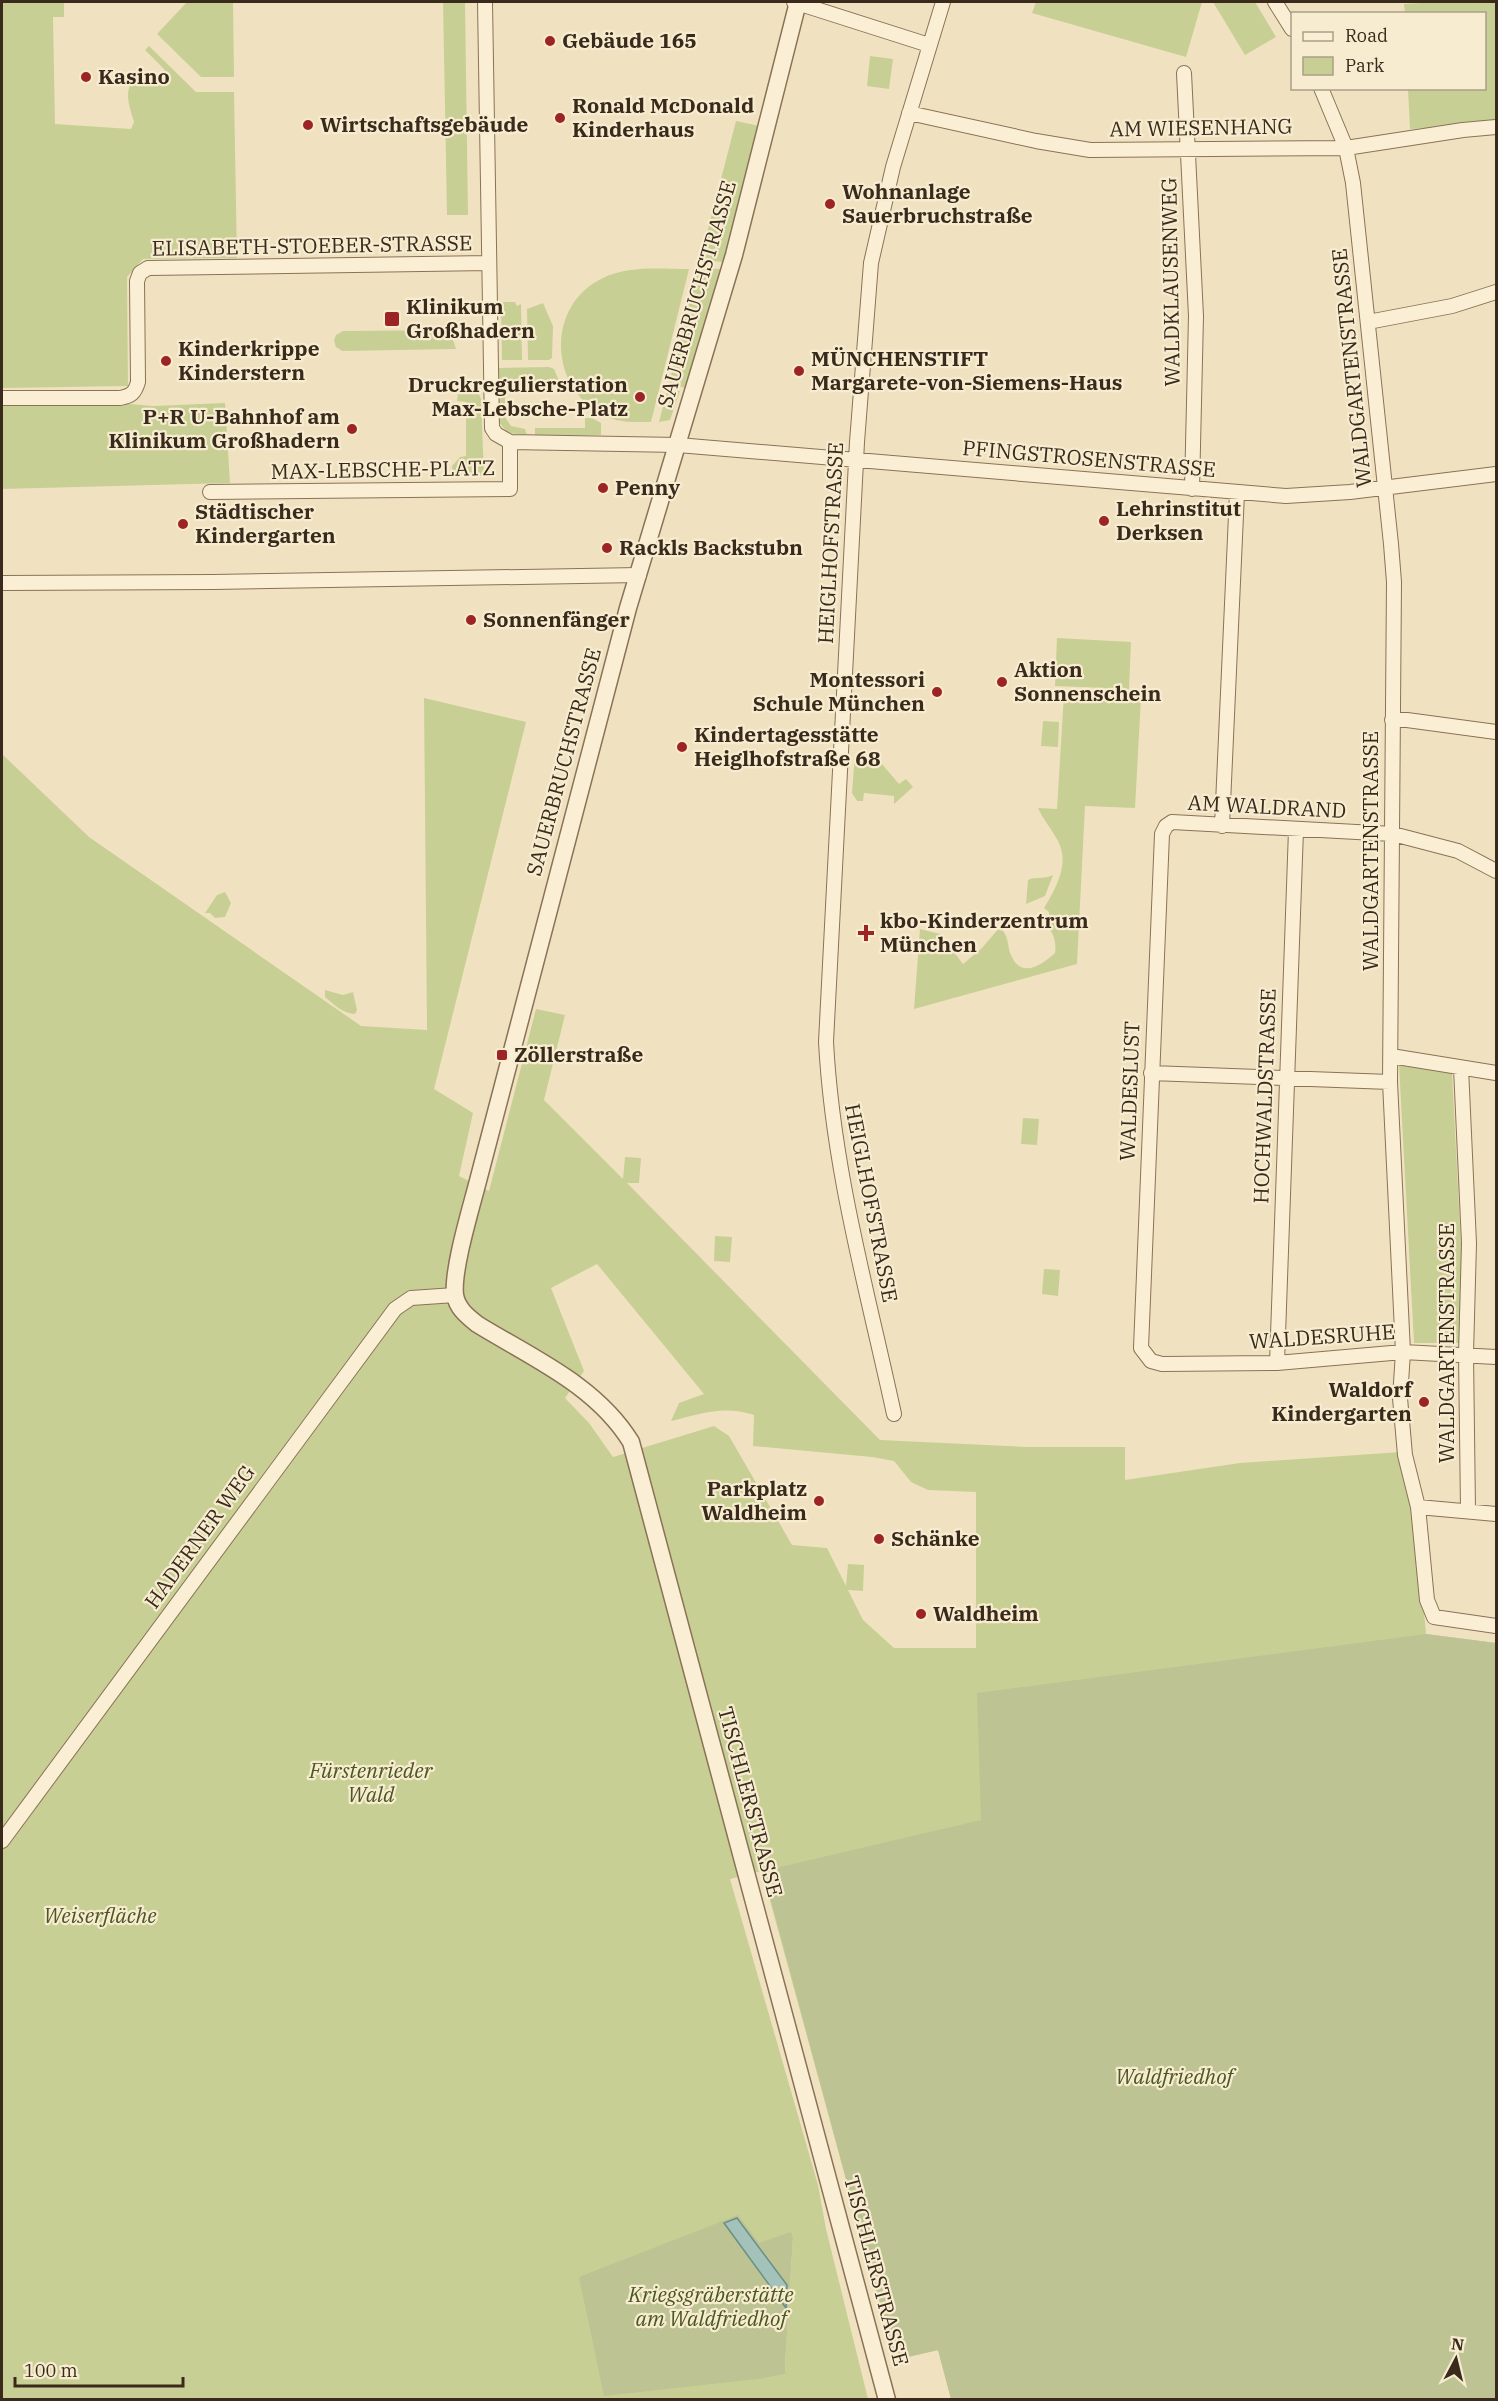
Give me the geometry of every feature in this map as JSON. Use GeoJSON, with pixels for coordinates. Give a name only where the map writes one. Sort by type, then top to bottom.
{"type":"FeatureCollection","features":[{"type":"Feature","properties":{"kind":"street"},"geometry":{"type":"LineString","coordinates":[[485,2],[489,263]]}},
{"type":"Feature","properties":{"kind":"street"},"geometry":{"type":"LineString","coordinates":[[796,2],[928,45]]}},
{"type":"Feature","properties":{"kind":"street","name":"SAUERBRUCHSTRASSE"},"geometry":{"type":"LineString","coordinates":[[455,1295],[457,1272],[484,1156],[639,574],[734,255],[796,2]]}},
{"type":"Feature","properties":{"kind":"street","name":"HEIGLHOFSTRASSE"},"geometry":{"type":"LineString","coordinates":[[894,1414],[841,1178],[828,1084],[826,1042],[856,460],[871,262],[893,167],[942,2]]}},
{"type":"Feature","properties":{"kind":"street"},"geometry":{"type":"LineString","coordinates":[[1275,2],[1291,26]]}},
{"type":"Feature","properties":{"kind":"street","name":"WALDKLAUSENWEG"},"geometry":{"type":"LineString","coordinates":[[1184,74],[1196,316],[1192,489]]}},
{"type":"Feature","properties":{"kind":"street","name":"WALDGARTENSTRASSE"},"geometry":{"type":"LineString","coordinates":[[1322,90],[1346,148],[1353,183],[1394,582],[1390,1082],[1403,1352],[1400,1398],[1405,1455],[1418,1507],[1427,1600],[1434,1617],[1497,1626]]}},
{"type":"Feature","properties":{"kind":"street","name":"AM WIESENHANG"},"geometry":{"type":"LineString","coordinates":[[909,113],[1036,141],[1090,150],[1346,148],[1497,127]]}},
{"type":"Feature","properties":{"kind":"street","name":"ELISABETH-STOEBER-STRASSE"},"geometry":{"type":"LineString","coordinates":[[2,398],[120,398],[129,396],[135,391],[138,382],[137,280],[140,273],[146,269],[489,263]]}},
{"type":"Feature","properties":{"kind":"street","name":"MAX-LEBSCHE-PLATZ"},"geometry":{"type":"LineString","coordinates":[[489,263],[492,428],[503,439],[510,442],[678,445]]}},
{"type":"Feature","properties":{"kind":"street"},"geometry":{"type":"LineString","coordinates":[[1368,322],[1452,306],[1497,292]]}},
{"type":"Feature","properties":{"kind":"street","name":"MAX-LEBSCHE-PLATZ"},"geometry":{"type":"LineString","coordinates":[[210,492],[510,489],[510,442]]}},
{"type":"Feature","properties":{"kind":"street","name":"PFINGSTROSENSTRASSE"},"geometry":{"type":"LineString","coordinates":[[678,445],[1237,493],[1308,496],[1497,474]]}},
{"type":"Feature","properties":{"kind":"street"},"geometry":{"type":"LineString","coordinates":[[1222,826],[1237,493]]}},
{"type":"Feature","properties":{"kind":"street"},"geometry":{"type":"LineString","coordinates":[[2,583],[213,582],[639,574]]}},
{"type":"Feature","properties":{"kind":"street"},"geometry":{"type":"LineString","coordinates":[[1392,720],[1497,732]]}},
{"type":"Feature","properties":{"kind":"street","name":"AM WALDRAND"},"geometry":{"type":"LineString","coordinates":[[1172,822],[1393,834],[1458,851],[1497,871]]}},
{"type":"Feature","properties":{"kind":"street","name":"WALDESLUST"},"geometry":{"type":"LineString","coordinates":[[1151,1361],[1141,1348],[1151,1073],[1162,834],[1166,826],[1172,822]]}},
{"type":"Feature","properties":{"kind":"street","name":"HOCHWALDSTRASSE"},"geometry":{"type":"LineString","coordinates":[[1277,1363],[1296,830]]}},
{"type":"Feature","properties":{"kind":"street"},"geometry":{"type":"LineString","coordinates":[[1391,1056],[1497,1073]]}},
{"type":"Feature","properties":{"kind":"street","name":"WALDGARTENSTRASSE"},"geometry":{"type":"LineString","coordinates":[[1461,1068],[1469,1243],[1466,1354],[1468,1510]]}},
{"type":"Feature","properties":{"kind":"street"},"geometry":{"type":"LineString","coordinates":[[1151,1073],[1390,1082]]}},
{"type":"Feature","properties":{"kind":"street","name":"HADERNER WEG"},"geometry":{"type":"LineString","coordinates":[[2,1841],[395,1309],[411,1298],[455,1295]]}},
{"type":"Feature","properties":{"kind":"street","name":"TISCHLERSTRASSE"},"geometry":{"type":"LineString","coordinates":[[455,1295],[458,1305],[477,1324],[585,1390],[606,1409],[631,1442],[887,2400]]}},
{"type":"Feature","properties":{"kind":"street","name":"WALDESRUHE"},"geometry":{"type":"LineString","coordinates":[[1151,1361],[1162,1364],[1277,1363],[1403,1352],[1497,1357]]}},
{"type":"Feature","properties":{"kind":"street"},"geometry":{"type":"LineString","coordinates":[[1418,1507],[1497,1514]]}},
{"type":"Feature","properties":{"kind":"green space"},"geometry":{"type":"Polygon","coordinates":[[[2,2],[64,2],[64,17],[53,17],[55,124],[131,129],[134,122],[128,94],[133,78],[152,79],[165,70],[145,50],[149,46],[196,92],[234,92],[237,258],[143,259],[127,277],[128,386],[2,388],[2,2]]]}},
{"type":"Feature","properties":{"kind":"green space"},"geometry":{"type":"Polygon","coordinates":[[[187,2],[233,2],[234,77],[201,77],[157,34],[187,2]]]}},
{"type":"Feature","properties":{"kind":"green space"},"geometry":{"type":"Polygon","coordinates":[[[443,2],[465,2],[468,215],[447,215],[443,2]]]}},
{"type":"Feature","properties":{"kind":"green space"},"geometry":{"type":"Polygon","coordinates":[[[1036,2],[1202,2],[1186,57],[1032,13],[1036,2]]]}},
{"type":"Feature","properties":{"kind":"green space"},"geometry":{"type":"Polygon","coordinates":[[[1213,2],[1255,2],[1276,37],[1245,55],[1213,2]]]}},
{"type":"Feature","properties":{"kind":"green space"},"geometry":{"type":"Polygon","coordinates":[[[1496,2],[1496,124],[1410,129],[1408,90],[1486,90],[1486,12],[1405,12],[1404,4],[1496,2]]]}},
{"type":"Feature","properties":{"kind":"green space"},"geometry":{"type":"Polygon","coordinates":[[[870,56],[893,59],[889,89],[867,86],[870,56]]]}},
{"type":"Feature","properties":{"kind":"green space"},"geometry":{"type":"Polygon","coordinates":[[[736,121],[760,126],[739,211],[723,262],[700,260],[736,121]]]}},
{"type":"Feature","properties":{"kind":"green space"},"geometry":{"type":"Polygon","coordinates":[[[698,268],[721,269],[685,388],[669,383],[698,268]]]}},
{"type":"Feature","properties":{"kind":"green space"},"geometry":{"type":"Polygon","coordinates":[[[645,269],[689,269],[651,422],[615,420],[590,407],[575,390],[565,371],[561,350],[563,329],[570,308],[584,291],[613,274],[645,269]]]}},
{"type":"Feature","properties":{"kind":"green space"},"geometry":{"type":"Polygon","coordinates":[[[503,302],[515,302],[517,306],[521,304],[522,360],[502,360],[501,305],[503,302]]]}},
{"type":"Feature","properties":{"kind":"green space"},"geometry":{"type":"Polygon","coordinates":[[[543,303],[553,326],[552,358],[528,360],[527,309],[543,303]]]}},
{"type":"Feature","properties":{"kind":"green space"},"geometry":{"type":"Polygon","coordinates":[[[456,330],[453,340],[456,349],[342,351],[336,347],[334,340],[336,335],[343,331],[456,330]]]}},
{"type":"Feature","properties":{"kind":"green space"},"geometry":{"type":"Polygon","coordinates":[[[549,367],[554,369],[561,386],[505,388],[505,417],[511,426],[525,429],[527,435],[508,433],[498,421],[497,368],[549,367]]]}},
{"type":"Feature","properties":{"kind":"green space"},"geometry":{"type":"Polygon","coordinates":[[[668,387],[680,391],[670,420],[659,422],[668,387]]]}},
{"type":"Feature","properties":{"kind":"green space"},"geometry":{"type":"Polygon","coordinates":[[[478,392],[481,399],[484,476],[452,476],[452,466],[460,457],[466,456],[466,402],[457,401],[458,393],[478,392]]]}},
{"type":"Feature","properties":{"kind":"green space"},"geometry":{"type":"Polygon","coordinates":[[[225,403],[230,483],[2,489],[2,404],[153,406],[225,403]]]}},
{"type":"Feature","properties":{"kind":"green space"},"geometry":{"type":"Polygon","coordinates":[[[585,418],[592,418],[601,423],[601,435],[535,436],[535,428],[585,428],[585,418]]]}},
{"type":"Feature","properties":{"kind":"green space"},"geometry":{"type":"Polygon","coordinates":[[[1057,638],[1131,642],[1129,689],[1055,686],[1057,638]]]}},
{"type":"Feature","properties":{"kind":"green space"},"geometry":{"type":"Polygon","coordinates":[[[1064,694],[1141,698],[1135,808],[1085,806],[1077,964],[914,1009],[920,929],[940,934],[963,964],[982,948],[1000,927],[1006,935],[1012,957],[1021,967],[1039,965],[1055,953],[1053,935],[1042,921],[1049,918],[1049,912],[1044,908],[1057,884],[1063,858],[1058,841],[1038,808],[1057,809],[1064,694]]]}},
{"type":"Feature","properties":{"kind":"green space"},"geometry":{"type":"Polygon","coordinates":[[[424,698],[526,722],[434,1089],[473,1113],[459,1176],[489,1191],[536,1009],[565,1015],[544,1100],[623,1179],[625,1157],[641,1158],[639,1183],[627,1183],[880,1440],[1027,1447],[1125,1447],[1125,1480],[1240,1463],[1401,1452],[1415,1510],[1426,1634],[1496,1643],[1496,2399],[951,2399],[938,2350],[895,2360],[762,1871],[730,1879],[818,2185],[826,2229],[868,2399],[2,2399],[2,754],[89,837],[361,1026],[427,1030],[424,698]],[[597,1264],[551,1288],[584,1371],[565,1398],[589,1423],[613,1457],[714,1426],[729,1436],[792,1545],[827,1548],[846,1586],[848,1564],[864,1565],[863,1591],[848,1590],[863,1620],[894,1648],[976,1648],[976,1492],[928,1490],[911,1482],[894,1461],[753,1446],[754,1415],[743,1412],[702,1413],[671,1421],[679,1403],[704,1394],[597,1264]],[[791,2233],[766,2378],[786,2374],[793,2237],[791,2233]]]}},
{"type":"Feature","properties":{"kind":"green space"},"geometry":{"type":"Polygon","coordinates":[[[1043,721],[1059,722],[1058,747],[1041,746],[1043,721]]]}},
{"type":"Feature","properties":{"kind":"green space"},"geometry":{"type":"Polygon","coordinates":[[[870,750],[899,784],[906,779],[913,787],[894,804],[894,796],[864,793],[863,801],[857,801],[852,793],[855,755],[858,755],[858,761],[868,761],[870,750]]]}},
{"type":"Feature","properties":{"kind":"green space"},"geometry":{"type":"Polygon","coordinates":[[[1053,875],[1045,896],[1026,904],[1028,880],[1053,875]]]}},
{"type":"Feature","properties":{"kind":"green space"},"geometry":{"type":"Polygon","coordinates":[[[225,892],[231,903],[225,917],[215,918],[210,913],[205,913],[217,895],[225,892]]]}},
{"type":"Feature","properties":{"kind":"green space"},"geometry":{"type":"Polygon","coordinates":[[[325,990],[343,995],[353,992],[357,1010],[355,1014],[332,1003],[325,997],[325,990]]]}},
{"type":"Feature","properties":{"kind":"green space"},"geometry":{"type":"Polygon","coordinates":[[[1399,1065],[1452,1073],[1465,1322],[1461,1343],[1414,1343],[1399,1065]]]}},
{"type":"Feature","properties":{"kind":"green space"},"geometry":{"type":"Polygon","coordinates":[[[1023,1118],[1039,1119],[1037,1145],[1021,1144],[1023,1118]]]}},
{"type":"Feature","properties":{"kind":"green space"},"geometry":{"type":"Polygon","coordinates":[[[715,1236],[732,1237],[730,1262],[714,1261],[715,1236]]]}},
{"type":"Feature","properties":{"kind":"green space"},"geometry":{"type":"Polygon","coordinates":[[[1044,1269],[1060,1270],[1058,1296],[1042,1294],[1044,1269]]]}},
{"type":"Feature","properties":{"kind":"green space","name":"Waldfriedhof"},"geometry":{"type":"Polygon","coordinates":[[[1426,1634],[1496,1643],[1496,2399],[951,2399],[938,2350],[895,2360],[763,1871],[981,1820],[977,1693],[1426,1634]]]}},
{"type":"Feature","properties":{"kind":"green space","name":"Kriegsgräberstätte am Waldfriedhof"},"geometry":{"type":"Polygon","coordinates":[[[738,2215],[759,2243],[791,2232],[793,2237],[786,2374],[604,2396],[579,2277],[738,2215]]]}},
{"type":"Feature","properties":{"kind":"water"},"geometry":{"type":"Polygon","coordinates":[[[737,2218],[787,2285],[786,2308],[724,2223],[737,2218]]]}},
{"type":"Feature","properties":{"kind":"place","name":"Gebäude 165"},"geometry":{"type":"Point","coordinates":[550,41]}},
{"type":"Feature","properties":{"kind":"place","name":"Kasino"},"geometry":{"type":"Point","coordinates":[86,77]}},
{"type":"Feature","properties":{"kind":"place","name":"Ronald McDonald Kinderhaus"},"geometry":{"type":"Point","coordinates":[560,118]}},
{"type":"Feature","properties":{"kind":"place","name":"Wirtschaftsgebäude"},"geometry":{"type":"Point","coordinates":[308,125]}},
{"type":"Feature","properties":{"kind":"place","name":"Wohnanlage Sauerbruchstraße"},"geometry":{"type":"Point","coordinates":[830,204]}},
{"type":"Feature","properties":{"kind":"place","name":"Klinikum Großhadern"},"geometry":{"type":"Point","coordinates":[392,319]}},
{"type":"Feature","properties":{"kind":"place","name":"Kinderkrippe Kinderstern"},"geometry":{"type":"Point","coordinates":[166,361]}},
{"type":"Feature","properties":{"kind":"place","name":"MÜNCHENSTIFT Margarete-von-Siemens-Haus"},"geometry":{"type":"Point","coordinates":[799,371]}},
{"type":"Feature","properties":{"kind":"place","name":"Druckregulierstation Max-Lebsche-Platz"},"geometry":{"type":"Point","coordinates":[640,397]}},
{"type":"Feature","properties":{"kind":"place","name":"P+R U-Bahnhof am Klinikum Großhadern"},"geometry":{"type":"Point","coordinates":[352,429]}},
{"type":"Feature","properties":{"kind":"place","name":"Penny"},"geometry":{"type":"Point","coordinates":[603,488]}},
{"type":"Feature","properties":{"kind":"place","name":"Lehrinstitut Derksen"},"geometry":{"type":"Point","coordinates":[1104,521]}},
{"type":"Feature","properties":{"kind":"place","name":"Städtischer Kindergarten"},"geometry":{"type":"Point","coordinates":[183,524]}},
{"type":"Feature","properties":{"kind":"place","name":"Rackls Backstubn"},"geometry":{"type":"Point","coordinates":[607,548]}},
{"type":"Feature","properties":{"kind":"place","name":"Sonnenfänger"},"geometry":{"type":"Point","coordinates":[471,620]}},
{"type":"Feature","properties":{"kind":"place","name":"Aktion Sonnenschein"},"geometry":{"type":"Point","coordinates":[1002,682]}},
{"type":"Feature","properties":{"kind":"place","name":"Montessori Schule München"},"geometry":{"type":"Point","coordinates":[937,692]}},
{"type":"Feature","properties":{"kind":"place","name":"Kindertagesstätte Heiglhofstraße 68"},"geometry":{"type":"Point","coordinates":[682,747]}},
{"type":"Feature","properties":{"kind":"place","name":"kbo-Kinderzentrum München"},"geometry":{"type":"Point","coordinates":[866,933]}},
{"type":"Feature","properties":{"kind":"place","name":"Zöllerstraße"},"geometry":{"type":"Point","coordinates":[502,1055]}},
{"type":"Feature","properties":{"kind":"place","name":"Waldorf Kindergarten"},"geometry":{"type":"Point","coordinates":[1424,1402]}},
{"type":"Feature","properties":{"kind":"place","name":"Parkplatz Waldheim"},"geometry":{"type":"Point","coordinates":[819,1501]}},
{"type":"Feature","properties":{"kind":"place","name":"Schänke"},"geometry":{"type":"Point","coordinates":[879,1539]}},
{"type":"Feature","properties":{"kind":"place","name":"Waldheim"},"geometry":{"type":"Point","coordinates":[921,1614]}},
{"type":"Feature","properties":{"kind":"park label","name":"Fürstenrieder Wald"},"geometry":{"type":"Point","coordinates":[371,1783]}},
{"type":"Feature","properties":{"kind":"park label","name":"Weiserfläche"},"geometry":{"type":"Point","coordinates":[100,1916]}}]}
